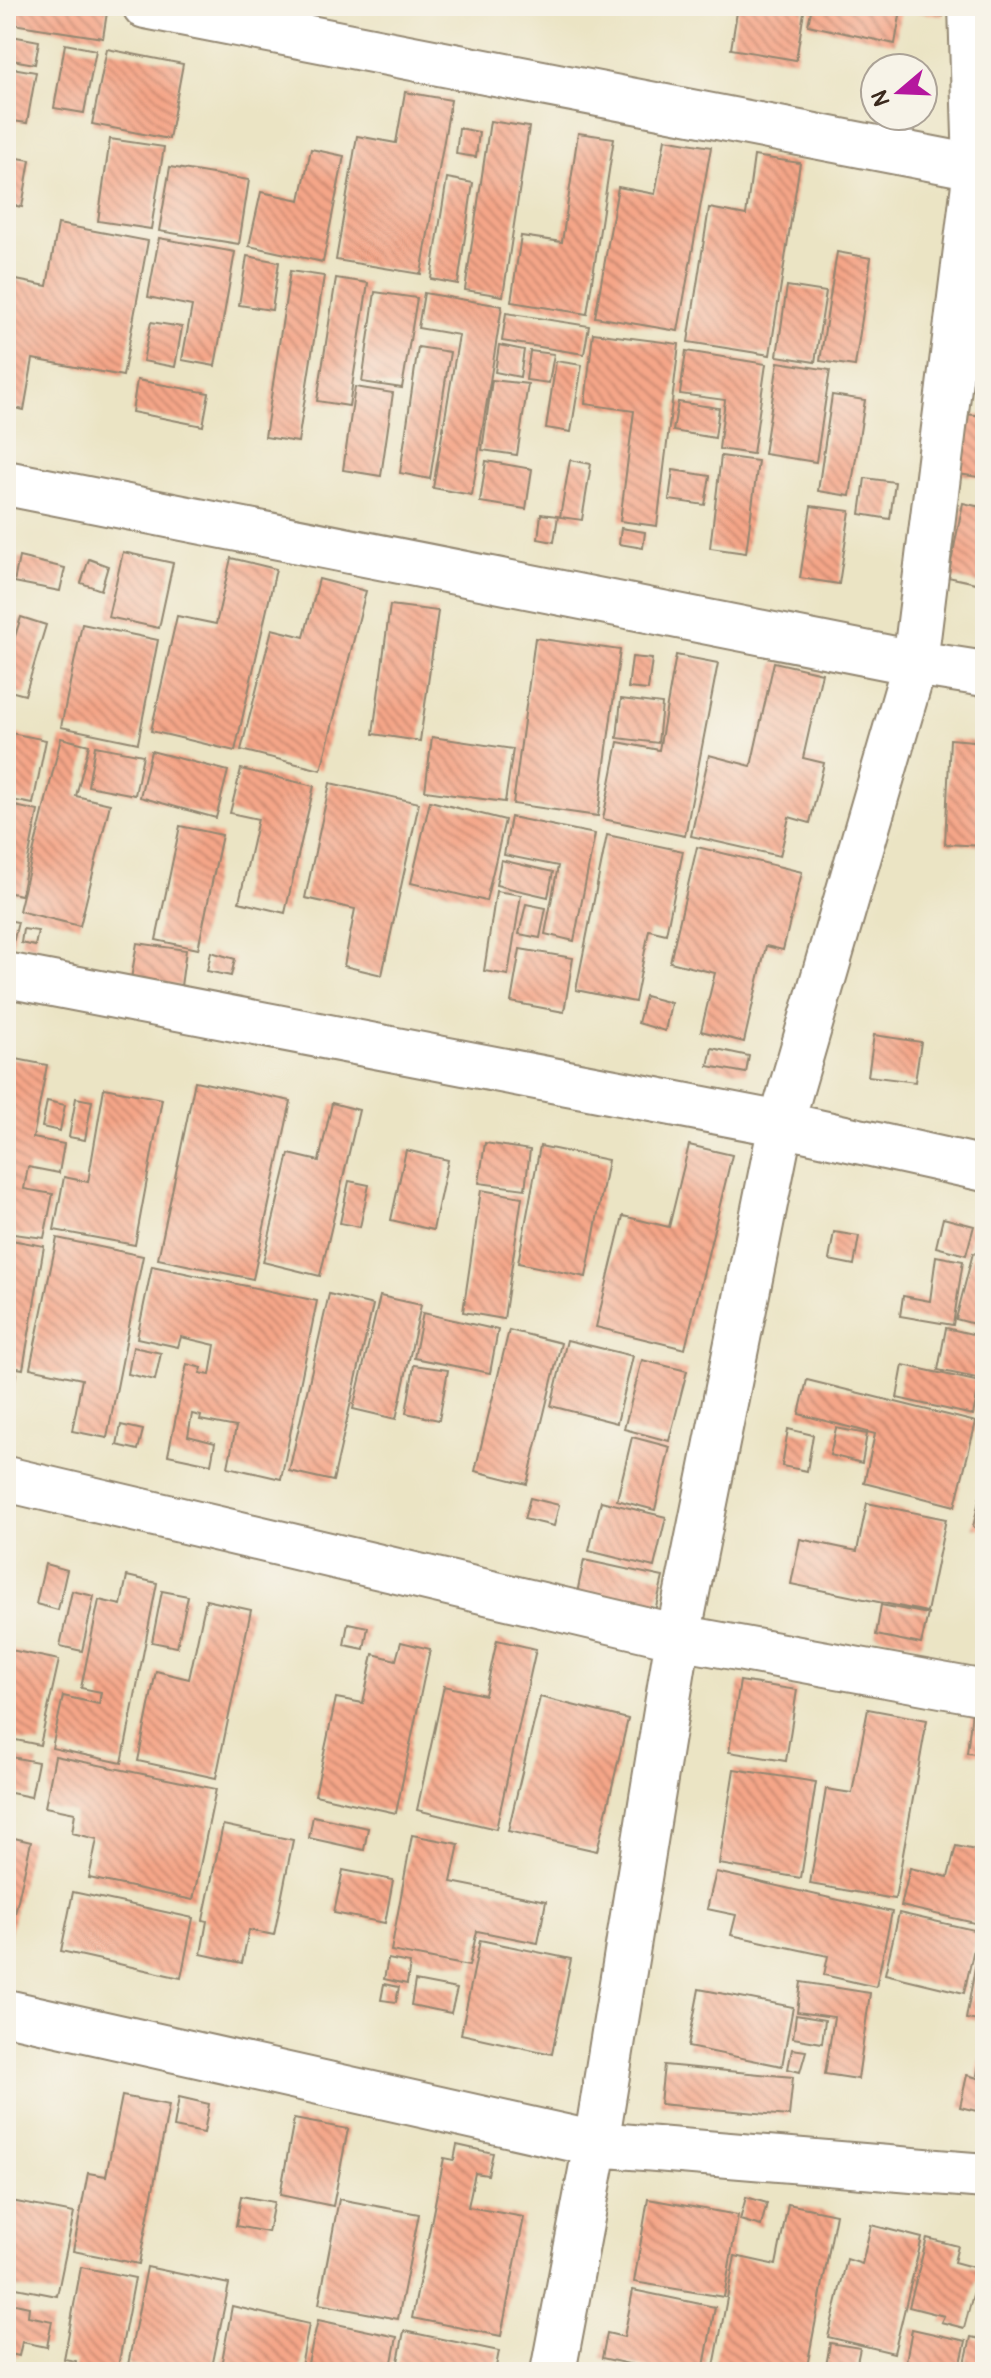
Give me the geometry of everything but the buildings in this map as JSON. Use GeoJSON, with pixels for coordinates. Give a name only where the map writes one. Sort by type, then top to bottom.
{"type":"FeatureCollection","features":[{"type":"Feature","properties":{"kind":"street"},"geometry":{"type":"LineString","coordinates":[[145,6],[980,169]]}},
{"type":"Feature","properties":{"kind":"street"},"geometry":{"type":"LineString","coordinates":[[553,2372],[596,2144],[678,1637],[781,1124],[915,663],[980,169],[971,6]]}},
{"type":"Feature","properties":{"kind":"street"},"geometry":{"type":"LineString","coordinates":[[6,483],[915,663],[985,674]]}},
{"type":"Feature","properties":{"kind":"street"},"geometry":{"type":"LineString","coordinates":[[6,975],[781,1124],[985,1169]]}},
{"type":"Feature","properties":{"kind":"street"},"geometry":{"type":"LineString","coordinates":[[6,1479],[678,1637],[985,1693]]}},
{"type":"Feature","properties":{"kind":"street"},"geometry":{"type":"LineString","coordinates":[[6,2012],[596,2144],[985,2176]]}}]}
